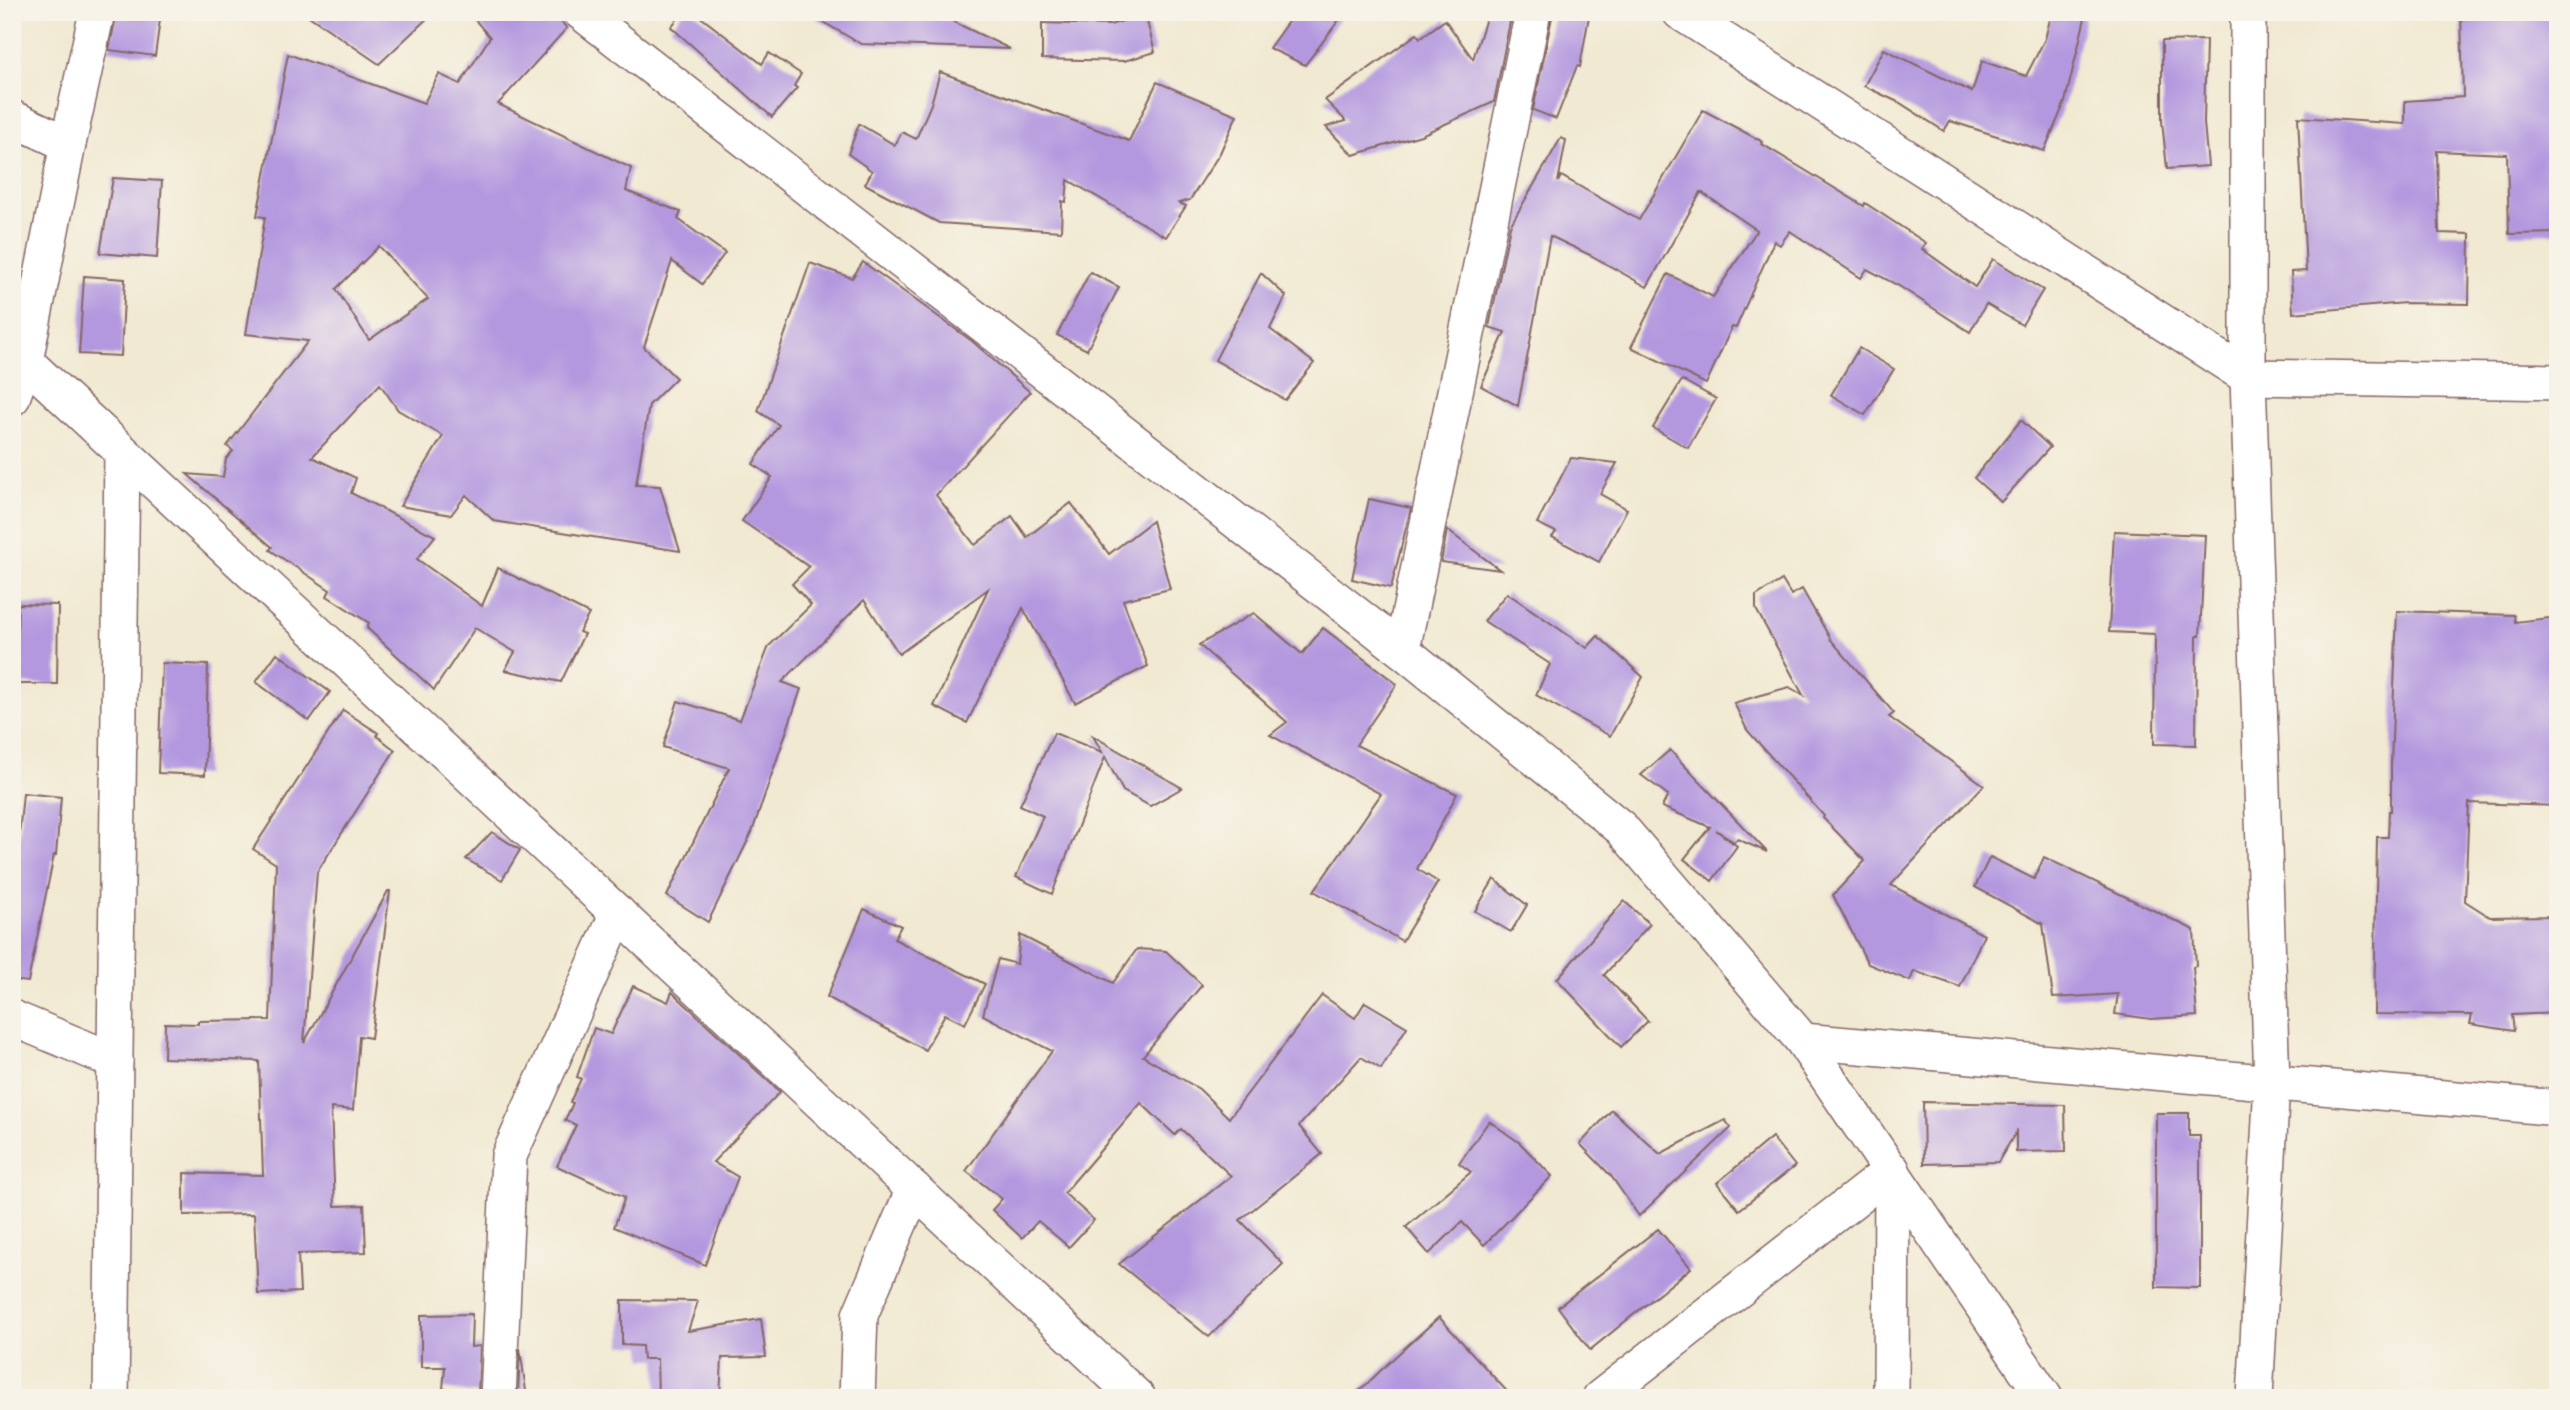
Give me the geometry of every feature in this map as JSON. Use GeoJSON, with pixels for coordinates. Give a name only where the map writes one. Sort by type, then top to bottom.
{"type":"FeatureCollection","features":[{"type":"Feature","properties":{"kind":"street"},"geometry":{"type":"LineString","coordinates":[[12,398],[26,361],[68,144],[97,12]]}},
{"type":"Feature","properties":{"kind":"street"},"geometry":{"type":"LineString","coordinates":[[581,12],[1402,650],[1621,828],[1803,1041],[2045,1398]]}},
{"type":"Feature","properties":{"kind":"street"},"geometry":{"type":"LineString","coordinates":[[1402,650],[1533,12]]}},
{"type":"Feature","properties":{"kind":"street"},"geometry":{"type":"LineString","coordinates":[[1680,12],[2248,377],[2558,382]]}},
{"type":"Feature","properties":{"kind":"street"},"geometry":{"type":"LineString","coordinates":[[2248,12],[2248,377],[2272,1082],[2255,1398]]}},
{"type":"Feature","properties":{"kind":"street"},"geometry":{"type":"LineString","coordinates":[[12,118],[68,144]]}},
{"type":"Feature","properties":{"kind":"street"},"geometry":{"type":"LineString","coordinates":[[26,361],[1138,1398]]}},
{"type":"Feature","properties":{"kind":"street"},"geometry":{"type":"LineString","coordinates":[[111,1398],[122,452]]}},
{"type":"Feature","properties":{"kind":"street"},"geometry":{"type":"LineString","coordinates":[[498,1398],[509,1156],[618,914]]}},
{"type":"Feature","properties":{"kind":"street"},"geometry":{"type":"LineString","coordinates":[[12,1018],[115,1061]]}},
{"type":"Feature","properties":{"kind":"street"},"geometry":{"type":"LineString","coordinates":[[1803,1041],[2558,1108]]}},
{"type":"Feature","properties":{"kind":"street"},"geometry":{"type":"LineString","coordinates":[[1600,1398],[1892,1170]]}},
{"type":"Feature","properties":{"kind":"street"},"geometry":{"type":"LineString","coordinates":[[1891,1398],[1892,1170]]}},
{"type":"Feature","properties":{"kind":"street"},"geometry":{"type":"LineString","coordinates":[[857,1398],[860,1315],[914,1189]]}},
{"type":"Feature","properties":{"kind":"building"},"geometry":{"type":"Polygon","coordinates":[[[117,12],[161,12],[155,56],[109,50],[117,12]]]}},
{"type":"Feature","properties":{"kind":"building"},"geometry":{"type":"Polygon","coordinates":[[[303,12],[434,12],[379,64],[303,12]]]}},
{"type":"Feature","properties":{"kind":"building"},"geometry":{"type":"Polygon","coordinates":[[[468,12],[552,12],[567,28],[498,104],[631,168],[626,191],[681,212],[678,219],[725,253],[702,284],[672,261],[644,347],[676,378],[649,405],[636,485],[660,486],[680,551],[494,521],[466,495],[451,515],[400,506],[443,436],[398,410],[380,384],[312,457],[356,478],[351,493],[435,536],[417,559],[482,606],[498,568],[589,614],[579,632],[584,634],[561,682],[505,670],[515,652],[475,628],[434,690],[367,628],[369,623],[327,596],[330,590],[270,550],[272,547],[187,474],[223,477],[226,459],[233,451],[227,446],[308,341],[246,334],[265,217],[257,216],[288,54],[424,103],[439,74],[460,84],[490,37],[468,12]],[[379,246],[336,289],[369,340],[428,299],[379,246]]]}},
{"type":"Feature","properties":{"kind":"building"},"geometry":{"type":"Polygon","coordinates":[[[683,12],[694,12],[762,64],[769,53],[801,74],[794,86],[797,88],[772,117],[671,27],[683,12]]]}},
{"type":"Feature","properties":{"kind":"building"},"geometry":{"type":"Polygon","coordinates":[[[806,12],[948,12],[948,19],[1010,49],[861,44],[806,12]]]}},
{"type":"Feature","properties":{"kind":"building"},"geometry":{"type":"Polygon","coordinates":[[[1295,12],[1345,12],[1305,65],[1269,48],[1295,12]]]}},
{"type":"Feature","properties":{"kind":"building"},"geometry":{"type":"Polygon","coordinates":[[[1488,12],[1512,12],[1494,102],[1421,135],[1353,155],[1326,127],[1346,121],[1325,100],[1417,34],[1420,38],[1445,20],[1473,59],[1488,12]]]}},
{"type":"Feature","properties":{"kind":"building"},"geometry":{"type":"Polygon","coordinates":[[[1553,12],[1589,16],[1580,67],[1577,66],[1556,119],[1533,110],[1553,12]]]}},
{"type":"Feature","properties":{"kind":"building"},"geometry":{"type":"Polygon","coordinates":[[[2052,12],[2085,18],[2065,102],[2044,151],[1950,121],[1944,131],[1900,103],[1864,86],[1884,49],[1972,92],[1982,61],[2026,76],[2045,39],[2052,12]]]}},
{"type":"Feature","properties":{"kind":"building"},"geometry":{"type":"Polygon","coordinates":[[[2461,12],[2558,12],[2558,233],[2509,234],[2507,154],[2437,151],[2439,233],[2470,234],[2469,304],[2405,303],[2293,313],[2291,272],[2306,271],[2298,117],[2405,124],[2405,101],[2463,97],[2461,12]]]}},
{"type":"Feature","properties":{"kind":"building"},"geometry":{"type":"Polygon","coordinates":[[[1145,14],[1155,52],[1124,61],[1042,59],[1042,23],[1110,25],[1145,14]]]}},
{"type":"Feature","properties":{"kind":"building"},"geometry":{"type":"Polygon","coordinates":[[[2206,40],[2204,123],[2208,166],[2167,169],[2162,121],[2162,41],[2206,40]]]}},
{"type":"Feature","properties":{"kind":"building"},"geometry":{"type":"Polygon","coordinates":[[[940,72],[1129,141],[1157,82],[1237,115],[1220,153],[1190,200],[1179,203],[1186,206],[1166,237],[1068,180],[1066,202],[1062,201],[1061,231],[939,223],[865,184],[872,171],[848,154],[859,124],[895,145],[902,132],[916,139],[931,104],[940,72]]]}},
{"type":"Feature","properties":{"kind":"building"},"geometry":{"type":"Polygon","coordinates":[[[1703,110],[1763,142],[1762,144],[1864,206],[1865,203],[1926,243],[1922,249],[1975,287],[1993,259],[2043,290],[2022,325],[1986,304],[1970,332],[1899,286],[1867,269],[1861,278],[1790,231],[1780,245],[1774,241],[1736,328],[1732,327],[1706,384],[1631,347],[1668,274],[1713,297],[1757,230],[1701,192],[1647,287],[1550,236],[1518,406],[1481,386],[1505,332],[1489,327],[1510,226],[1561,138],[1566,140],[1558,182],[1561,176],[1639,220],[1703,110]]]}},
{"type":"Feature","properties":{"kind":"building"},"geometry":{"type":"Polygon","coordinates":[[[113,178],[162,181],[157,258],[100,253],[113,178]]]}},
{"type":"Feature","properties":{"kind":"building"},"geometry":{"type":"Polygon","coordinates":[[[863,262],[972,341],[1030,392],[936,495],[975,545],[1012,516],[1027,537],[1071,503],[1109,554],[1152,521],[1170,589],[1123,600],[1148,666],[1075,703],[1023,608],[967,723],[934,706],[988,589],[899,654],[864,600],[782,682],[801,689],[752,832],[708,922],[667,896],[729,768],[663,747],[678,701],[740,720],[769,646],[811,605],[792,584],[809,567],[742,521],[772,477],[753,464],[779,425],[758,411],[810,263],[852,278],[863,262]]]}},
{"type":"Feature","properties":{"kind":"building"},"geometry":{"type":"Polygon","coordinates":[[[1090,272],[1119,287],[1087,350],[1057,335],[1090,272]]]}},
{"type":"Feature","properties":{"kind":"building"},"geometry":{"type":"Polygon","coordinates":[[[1261,273],[1286,296],[1270,329],[1314,363],[1285,400],[1215,360],[1261,273]]]}},
{"type":"Feature","properties":{"kind":"building"},"geometry":{"type":"Polygon","coordinates":[[[84,276],[125,279],[121,356],[79,354],[84,276]]]}},
{"type":"Feature","properties":{"kind":"building"},"geometry":{"type":"Polygon","coordinates":[[[1859,348],[1894,369],[1865,415],[1831,395],[1859,348]]]}},
{"type":"Feature","properties":{"kind":"building"},"geometry":{"type":"Polygon","coordinates":[[[1682,380],[1716,399],[1688,448],[1653,428],[1682,380]]]}},
{"type":"Feature","properties":{"kind":"building"},"geometry":{"type":"Polygon","coordinates":[[[2021,420],[2050,447],[2001,502],[1974,478],[2021,420]]]}},
{"type":"Feature","properties":{"kind":"building"},"geometry":{"type":"Polygon","coordinates":[[[1571,458],[1617,463],[1600,494],[1627,509],[1599,562],[1552,537],[1556,532],[1537,523],[1571,458]]]}},
{"type":"Feature","properties":{"kind":"building"},"geometry":{"type":"Polygon","coordinates":[[[1369,499],[1411,508],[1391,588],[1352,579],[1369,499]]]}},
{"type":"Feature","properties":{"kind":"building"},"geometry":{"type":"Polygon","coordinates":[[[1447,530],[1500,570],[1441,562],[1447,530]]]}},
{"type":"Feature","properties":{"kind":"building"},"geometry":{"type":"Polygon","coordinates":[[[2114,531],[2205,535],[2200,636],[2197,636],[2196,745],[2154,744],[2155,634],[2109,632],[2114,531]]]}},
{"type":"Feature","properties":{"kind":"building"},"geometry":{"type":"Polygon","coordinates":[[[1782,580],[1791,595],[1802,589],[1831,640],[1894,713],[1889,717],[1984,785],[1891,885],[1984,935],[1960,987],[1914,971],[1910,981],[1868,964],[1833,895],[1865,861],[1823,818],[1747,730],[1734,703],[1789,687],[1803,695],[1756,609],[1756,596],[1782,580]]]}},
{"type":"Feature","properties":{"kind":"building"},"geometry":{"type":"Polygon","coordinates":[[[1507,593],[1587,648],[1598,636],[1643,677],[1610,736],[1536,695],[1550,664],[1484,621],[1507,593]]]}},
{"type":"Feature","properties":{"kind":"building"},"geometry":{"type":"Polygon","coordinates":[[[18,604],[58,605],[57,684],[16,684],[18,604]]]}},
{"type":"Feature","properties":{"kind":"building"},"geometry":{"type":"Polygon","coordinates":[[[2397,611],[2514,615],[2515,622],[2558,617],[2558,806],[2469,803],[2465,901],[2490,917],[2558,916],[2558,1013],[2512,1015],[2514,1031],[2470,1024],[2472,1015],[2374,1014],[2377,837],[2388,837],[2391,811],[2397,611]]]}},
{"type":"Feature","properties":{"kind":"building"},"geometry":{"type":"Polygon","coordinates":[[[1254,613],[1302,654],[1323,628],[1397,684],[1356,745],[1457,794],[1417,869],[1438,882],[1402,941],[1314,891],[1381,794],[1270,735],[1287,722],[1199,645],[1254,613]]]}},
{"type":"Feature","properties":{"kind":"building"},"geometry":{"type":"Polygon","coordinates":[[[277,653],[330,692],[309,721],[256,682],[277,653]]]}},
{"type":"Feature","properties":{"kind":"building"},"geometry":{"type":"Polygon","coordinates":[[[162,663],[208,665],[205,775],[158,773],[162,663]]]}},
{"type":"Feature","properties":{"kind":"building"},"geometry":{"type":"Polygon","coordinates":[[[343,710],[378,733],[377,736],[395,750],[317,872],[304,1043],[390,891],[371,1038],[359,1036],[353,1110],[331,1108],[335,1206],[364,1205],[366,1252],[298,1254],[300,1292],[258,1294],[254,1214],[184,1215],[184,1173],[263,1175],[259,1061],[164,1058],[165,1023],[270,1020],[276,864],[253,849],[343,710]]]}},
{"type":"Feature","properties":{"kind":"building"},"geometry":{"type":"Polygon","coordinates":[[[1054,733],[1102,752],[1093,736],[1182,788],[1150,806],[1123,791],[1105,757],[1052,894],[1016,877],[1043,816],[1020,805],[1054,733]]]}},
{"type":"Feature","properties":{"kind":"building"},"geometry":{"type":"Polygon","coordinates":[[[1670,750],[1767,852],[1737,839],[1734,842],[1716,830],[1737,846],[1712,881],[1684,859],[1710,827],[1662,807],[1668,795],[1641,775],[1670,750]]]}},
{"type":"Feature","properties":{"kind":"building"},"geometry":{"type":"Polygon","coordinates":[[[23,793],[61,797],[56,855],[28,982],[12,980],[12,855],[17,856],[23,793]]]}},
{"type":"Feature","properties":{"kind":"building"},"geometry":{"type":"Polygon","coordinates":[[[492,832],[520,850],[502,880],[466,859],[492,832]]]}},
{"type":"Feature","properties":{"kind":"building"},"geometry":{"type":"Polygon","coordinates":[[[1990,857],[2034,879],[2044,857],[2194,930],[2196,966],[2193,967],[2197,1016],[2151,1019],[2115,1014],[2118,994],[2053,998],[2043,924],[1975,887],[1990,857]]]}},
{"type":"Feature","properties":{"kind":"building"},"geometry":{"type":"Polygon","coordinates":[[[1494,879],[1527,905],[1511,932],[1475,911],[1494,879]]]}},
{"type":"Feature","properties":{"kind":"building"},"geometry":{"type":"Polygon","coordinates":[[[1624,901],[1650,924],[1604,975],[1648,1021],[1621,1047],[1557,979],[1624,901]]]}},
{"type":"Feature","properties":{"kind":"building"},"geometry":{"type":"Polygon","coordinates":[[[864,909],[901,926],[894,939],[985,984],[965,1024],[945,1014],[925,1050],[827,997],[864,909]]]}},
{"type":"Feature","properties":{"kind":"building"},"geometry":{"type":"Polygon","coordinates":[[[1020,935],[1113,983],[1137,949],[1166,951],[1202,985],[1143,1056],[1199,1089],[1229,1118],[1322,995],[1355,1018],[1365,1002],[1407,1027],[1381,1069],[1361,1057],[1299,1126],[1322,1154],[1240,1220],[1283,1264],[1209,1337],[1119,1264],[1231,1176],[1181,1129],[1175,1135],[1141,1103],[1064,1193],[1094,1220],[1069,1247],[1038,1221],[1022,1238],[992,1210],[1002,1199],[966,1171],[1052,1051],[983,1015],[998,959],[1017,964],[1020,935]]]}},
{"type":"Feature","properties":{"kind":"building"},"geometry":{"type":"Polygon","coordinates":[[[633,986],[668,1002],[672,992],[780,1092],[713,1162],[738,1177],[705,1265],[614,1227],[625,1197],[557,1166],[576,1125],[565,1120],[581,1079],[577,1077],[594,1028],[611,1034],[633,986]]]}},
{"type":"Feature","properties":{"kind":"building"},"geometry":{"type":"Polygon","coordinates":[[[1923,1102],[2065,1105],[2066,1151],[2016,1152],[2016,1132],[1998,1162],[1924,1164],[1923,1102]]]}},
{"type":"Feature","properties":{"kind":"building"},"geometry":{"type":"Polygon","coordinates":[[[1612,1110],[1660,1154],[1725,1120],[1731,1128],[1639,1216],[1611,1176],[1580,1144],[1612,1110]]]}},
{"type":"Feature","properties":{"kind":"building"},"geometry":{"type":"Polygon","coordinates":[[[2156,1113],[2189,1113],[2189,1136],[2200,1136],[2200,1288],[2156,1287],[2156,1113]]]}},
{"type":"Feature","properties":{"kind":"building"},"geometry":{"type":"Polygon","coordinates":[[[1489,1121],[1520,1143],[1552,1176],[1484,1245],[1462,1222],[1429,1254],[1406,1227],[1471,1172],[1459,1163],[1489,1121]]]}},
{"type":"Feature","properties":{"kind":"building"},"geometry":{"type":"Polygon","coordinates":[[[1772,1137],[1795,1166],[1739,1210],[1717,1183],[1772,1137]]]}},
{"type":"Feature","properties":{"kind":"building"},"geometry":{"type":"Polygon","coordinates":[[[1658,1229],[1691,1268],[1590,1350],[1558,1307],[1658,1229]]]}},
{"type":"Feature","properties":{"kind":"building"},"geometry":{"type":"Polygon","coordinates":[[[622,1300],[698,1301],[688,1331],[761,1319],[766,1357],[722,1358],[720,1398],[658,1398],[657,1359],[643,1359],[642,1346],[622,1345],[622,1300]]]}},
{"type":"Feature","properties":{"kind":"building"},"geometry":{"type":"Polygon","coordinates":[[[472,1314],[471,1347],[480,1346],[478,1394],[443,1389],[445,1367],[421,1367],[421,1315],[472,1314]]]}},
{"type":"Feature","properties":{"kind":"building"},"geometry":{"type":"Polygon","coordinates":[[[1439,1317],[1513,1398],[1352,1398],[1396,1356],[1439,1317]]]}},
{"type":"Feature","properties":{"kind":"building"},"geometry":{"type":"Polygon","coordinates":[[[520,1348],[527,1398],[518,1398],[520,1348]]]}}]}
